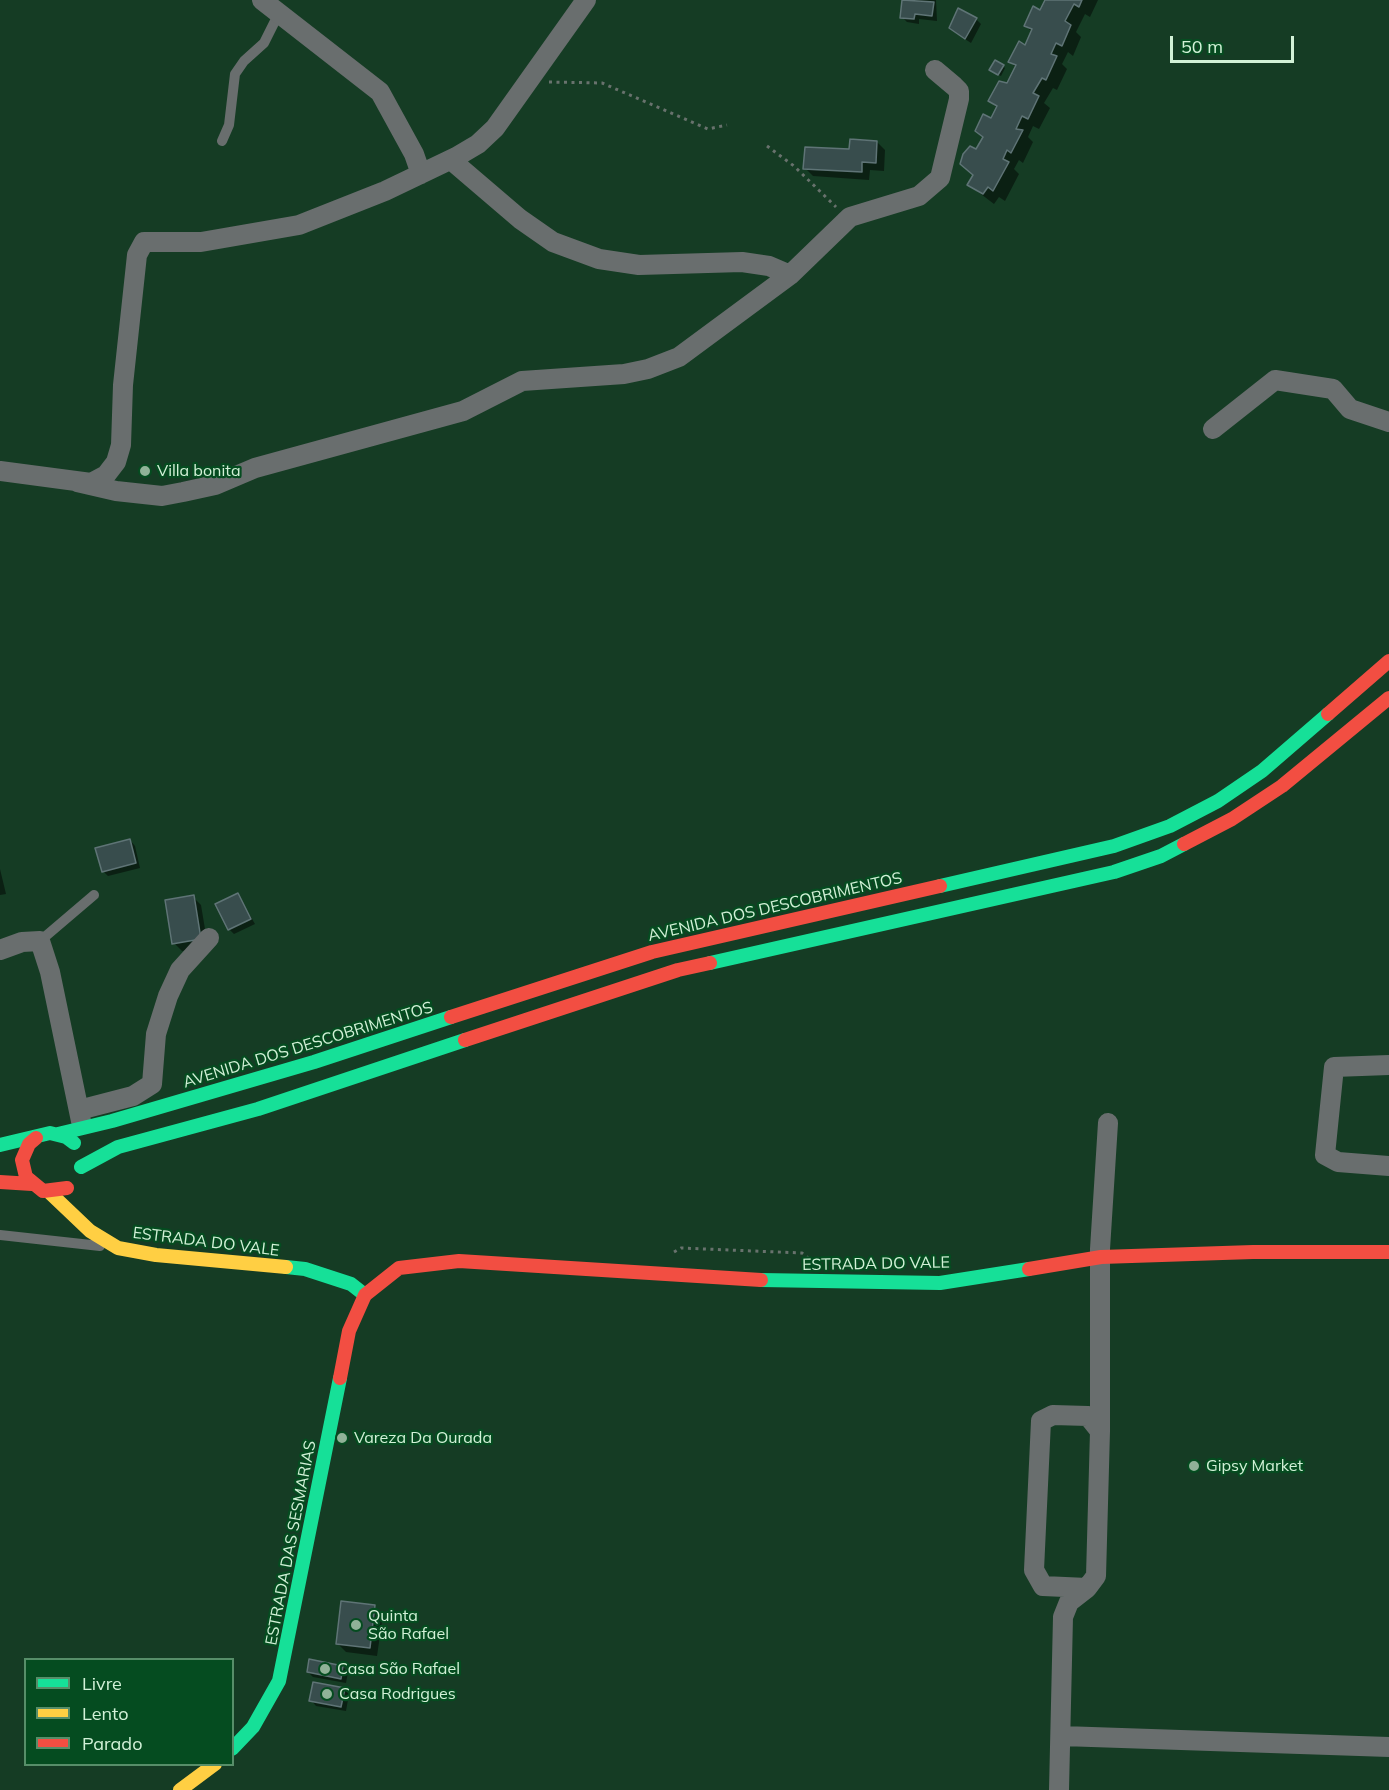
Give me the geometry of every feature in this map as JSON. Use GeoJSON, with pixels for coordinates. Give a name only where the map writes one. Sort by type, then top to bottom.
{"type":"FeatureCollection","features":[{"type":"Feature","properties":{"kind":"main road","name":"AVENIDA DOS DESCOBRIMENTOS"},"geometry":{"type":"LineString","coordinates":[[58,1134],[81,1119],[314,1062],[652,952],[726,933],[1047,863],[1114,846],[1170,826],[1218,801],[1262,771],[1389,661]]}},
{"type":"Feature","properties":{"kind":"main road"},"geometry":{"type":"LineString","coordinates":[[49,1192],[65,1189],[72,1184],[81,1167],[118,1147],[268,1106],[678,970],[1114,872],[1161,856],[1232,819],[1282,786],[1389,698]]}},
{"type":"Feature","properties":{"kind":"main road"},"geometry":{"type":"LineString","coordinates":[[0,1145],[58,1134],[66,1137],[79,1150],[81,1167]]}},
{"type":"Feature","properties":{"kind":"main road"},"geometry":{"type":"LineString","coordinates":[[32,1184],[26,1177],[22,1160],[29,1144],[36,1138]]}},
{"type":"Feature","properties":{"kind":"main road"},"geometry":{"type":"LineString","coordinates":[[0,1182],[32,1184],[49,1192],[90,1231],[112,1245]]}},
{"type":"Feature","properties":{"kind":"main road","name":"ESTRADA DO VALE"},"geometry":{"type":"LineString","coordinates":[[112,1245],[156,1255],[305,1269],[351,1284],[365,1295],[399,1268],[459,1261],[786,1282],[940,1283],[1101,1257],[1253,1252],[1389,1252]]}},
{"type":"Feature","properties":{"kind":"main road","name":"ESTRADA DAS SESMARIAS"},"geometry":{"type":"LineString","coordinates":[[234,1747],[253,1727],[279,1681],[349,1330],[365,1295]]}},
{"type":"Feature","properties":{"kind":"main road"},"geometry":{"type":"LineString","coordinates":[[180,1790],[212,1766]]}},
{"type":"Feature","properties":{"kind":"street"},"geometry":{"type":"LineString","coordinates":[[262,0],[380,92],[414,154],[421,174]]}},
{"type":"Feature","properties":{"kind":"street"},"geometry":{"type":"LineString","coordinates":[[116,491],[129,319],[137,255],[144,242],[201,242],[299,225],[451,160],[477,144],[495,128],[586,0]]}},
{"type":"Feature","properties":{"kind":"street"},"geometry":{"type":"LineString","coordinates":[[77,482],[116,491],[162,496],[215,485],[255,468],[463,411],[522,381],[624,374],[648,369],[679,357],[790,275],[850,217],[919,196],[940,178],[959,91],[935,70]]}},
{"type":"Feature","properties":{"kind":"street"},"geometry":{"type":"LineString","coordinates":[[451,160],[520,219],[553,242],[599,259],[639,264],[742,262],[769,266],[790,275]]}},
{"type":"Feature","properties":{"kind":"street"},"geometry":{"type":"LineString","coordinates":[[1214,429],[1275,380],[1333,389],[1350,410],[1389,422]]}},
{"type":"Feature","properties":{"kind":"street"},"geometry":{"type":"LineString","coordinates":[[0,471],[92,483],[106,475],[116,462],[121,445]]}},
{"type":"Feature","properties":{"kind":"street"},"geometry":{"type":"LineString","coordinates":[[0,950],[22,942],[40,941],[50,972],[81,1119],[133,1096],[152,1084],[156,1034],[168,996],[180,970],[209,938]]}},
{"type":"Feature","properties":{"kind":"street"},"geometry":{"type":"LineString","coordinates":[[1389,1065],[1334,1067],[1325,1155],[1338,1162],[1389,1166]]}},
{"type":"Feature","properties":{"kind":"street"},"geometry":{"type":"LineString","coordinates":[[1059,1790],[1063,1617],[1069,1602],[1087,1588],[1096,1576],[1101,1257],[1108,1123]]}},
{"type":"Feature","properties":{"kind":"street"},"geometry":{"type":"LineString","coordinates":[[1072,1416],[1092,1403],[1099,1389]]}},
{"type":"Feature","properties":{"kind":"street"},"geometry":{"type":"LineString","coordinates":[[1063,1617],[1056,1600],[1043,1586],[1034,1570],[1041,1421],[1053,1415],[1088,1416],[1100,1431]]}},
{"type":"Feature","properties":{"kind":"street"},"geometry":{"type":"LineString","coordinates":[[1043,1586],[1087,1588]]}},
{"type":"Feature","properties":{"kind":"street"},"geometry":{"type":"LineString","coordinates":[[1062,1736],[1389,1747]]}},
{"type":"Feature","properties":{"kind":"lane"},"geometry":{"type":"LineString","coordinates":[[222,141],[229,124],[235,74],[244,61],[264,43],[279,13]]}},
{"type":"Feature","properties":{"kind":"lane"},"geometry":{"type":"LineString","coordinates":[[40,941],[94,895]]}},
{"type":"Feature","properties":{"kind":"lane"},"geometry":{"type":"LineString","coordinates":[[0,1235],[112,1245]]}},
{"type":"Feature","properties":{"kind":"path"},"geometry":{"type":"LineString","coordinates":[[534,75],[542,81],[554,83],[602,83],[708,129],[728,124]]}},
{"type":"Feature","properties":{"kind":"path"},"geometry":{"type":"LineString","coordinates":[[767,146],[794,166],[823,197],[850,217]]}},
{"type":"Feature","properties":{"kind":"path"},"geometry":{"type":"LineString","coordinates":[[672,1253],[681,1248],[802,1253],[818,1267]]}},
{"type":"Feature","properties":{"kind":"building"},"geometry":{"type":"Polygon","coordinates":[[[902,0],[934,2],[932,16],[915,14],[914,19],[900,18],[902,0]]]}},
{"type":"Feature","properties":{"kind":"building"},"geometry":{"type":"Polygon","coordinates":[[[1045,0],[1082,0],[1079,7],[1074,4],[1065,21],[1071,25],[1062,46],[1056,43],[1051,54],[1057,56],[1046,80],[1042,78],[1033,93],[1039,96],[1028,119],[1022,116],[1016,129],[1023,130],[1011,153],[1007,150],[1003,159],[1009,162],[993,191],[988,187],[983,194],[967,185],[973,175],[960,164],[963,154],[970,146],[976,149],[983,137],[975,131],[983,114],[991,118],[997,106],[988,101],[999,81],[1007,83],[1016,65],[1008,62],[1019,41],[1025,45],[1032,29],[1024,26],[1033,6],[1040,10],[1045,0]]]}},
{"type":"Feature","properties":{"kind":"building"},"geometry":{"type":"Polygon","coordinates":[[[958,8],[977,18],[965,39],[949,28],[958,8]]]}},
{"type":"Feature","properties":{"kind":"building"},"geometry":{"type":"Polygon","coordinates":[[[995,60],[1004,65],[998,75],[989,70],[995,60]]]}},
{"type":"Feature","properties":{"kind":"building"},"geometry":{"type":"Polygon","coordinates":[[[850,139],[877,141],[876,163],[862,162],[862,172],[803,169],[805,147],[849,149],[850,139]]]}},
{"type":"Feature","properties":{"kind":"building"},"geometry":{"type":"Polygon","coordinates":[[[130,839],[136,863],[102,872],[95,848],[130,839]]]}},
{"type":"Feature","properties":{"kind":"building"},"geometry":{"type":"Polygon","coordinates":[[[238,893],[251,919],[228,930],[215,904],[238,893]]]}},
{"type":"Feature","properties":{"kind":"building"},"geometry":{"type":"Polygon","coordinates":[[[194,895],[201,939],[172,944],[165,900],[194,895]]]}},
{"type":"Feature","properties":{"kind":"building","name":"Quinta São Rafael"},"geometry":{"type":"Polygon","coordinates":[[[341,1601],[375,1605],[370,1648],[336,1644],[341,1601]]]}},
{"type":"Feature","properties":{"kind":"building","name":"Casa São Rafael"},"geometry":{"type":"Polygon","coordinates":[[[309,1659],[343,1666],[341,1679],[307,1672],[309,1659]]]}},
{"type":"Feature","properties":{"kind":"building","name":"Casa Rodrigues"},"geometry":{"type":"Polygon","coordinates":[[[313,1682],[345,1688],[341,1707],[309,1701],[313,1682]]]}},
{"type":"Feature","properties":{"kind":"traffic: fast"},"geometry":{"type":"LineString","coordinates":[[940,886],[1114,846],[1170,826],[1218,801],[1262,771],[1328,714]]}},
{"type":"Feature","properties":{"kind":"traffic: fast"},"geometry":{"type":"LineString","coordinates":[[710,963],[1114,872],[1161,856],[1184,844]]}},
{"type":"Feature","properties":{"kind":"traffic: fast"},"geometry":{"type":"LineString","coordinates":[[58,1134],[112,1121],[314,1062],[451,1017]]}},
{"type":"Feature","properties":{"kind":"traffic: fast"},"geometry":{"type":"LineString","coordinates":[[81,1167],[118,1147],[258,1109],[465,1040]]}},
{"type":"Feature","properties":{"kind":"traffic: fast"},"geometry":{"type":"LineString","coordinates":[[0,1145],[50,1133],[66,1137],[74,1143]]}},
{"type":"Feature","properties":{"kind":"traffic: fast"},"geometry":{"type":"LineString","coordinates":[[286,1267],[305,1269],[351,1284],[365,1295]]}},
{"type":"Feature","properties":{"kind":"traffic: fast"},"geometry":{"type":"LineString","coordinates":[[761,1280],[940,1283],[1029,1269]]}},
{"type":"Feature","properties":{"kind":"traffic: fast"},"geometry":{"type":"LineString","coordinates":[[234,1747],[253,1727],[279,1681],[340,1378]]}},
{"type":"Feature","properties":{"kind":"traffic: slow"},"geometry":{"type":"LineString","coordinates":[[49,1192],[90,1231],[118,1248],[156,1255],[286,1267]]}},
{"type":"Feature","properties":{"kind":"traffic: slow"},"geometry":{"type":"LineString","coordinates":[[180,1790],[212,1766]]}},
{"type":"Feature","properties":{"kind":"traffic: jam"},"geometry":{"type":"LineString","coordinates":[[1328,714],[1389,661]]}},
{"type":"Feature","properties":{"kind":"traffic: jam"},"geometry":{"type":"LineString","coordinates":[[1184,844],[1232,819],[1282,786],[1389,698]]}},
{"type":"Feature","properties":{"kind":"traffic: jam"},"geometry":{"type":"LineString","coordinates":[[451,1017],[652,952],[940,886]]}},
{"type":"Feature","properties":{"kind":"traffic: jam"},"geometry":{"type":"LineString","coordinates":[[465,1040],[678,970],[710,963]]}},
{"type":"Feature","properties":{"kind":"traffic: jam"},"geometry":{"type":"LineString","coordinates":[[36,1138],[29,1144],[22,1160],[26,1177],[43,1191],[67,1188]]}},
{"type":"Feature","properties":{"kind":"traffic: jam"},"geometry":{"type":"LineString","coordinates":[[0,1182],[32,1184]]}},
{"type":"Feature","properties":{"kind":"traffic: jam"},"geometry":{"type":"LineString","coordinates":[[1029,1269],[1101,1257],[1253,1252],[1389,1252]]}},
{"type":"Feature","properties":{"kind":"traffic: jam"},"geometry":{"type":"LineString","coordinates":[[340,1378],[349,1331],[365,1295],[399,1268],[459,1261],[761,1280]]}},
{"type":"Feature","properties":{"kind":"place","name":"Villa bonita"},"geometry":{"type":"Point","coordinates":[145,471]}},
{"type":"Feature","properties":{"kind":"place","name":"Vareza Da Ourada"},"geometry":{"type":"Point","coordinates":[342,1438]}},
{"type":"Feature","properties":{"kind":"place","name":"Gipsy Market"},"geometry":{"type":"Point","coordinates":[1194,1466]}},
{"type":"Feature","properties":{"kind":"place","name":"Quinta São Rafael"},"geometry":{"type":"Point","coordinates":[356,1625]}},
{"type":"Feature","properties":{"kind":"place","name":"Casa São Rafael"},"geometry":{"type":"Point","coordinates":[325,1669]}},
{"type":"Feature","properties":{"kind":"place","name":"Casa Rodrigues"},"geometry":{"type":"Point","coordinates":[327,1694]}}]}
